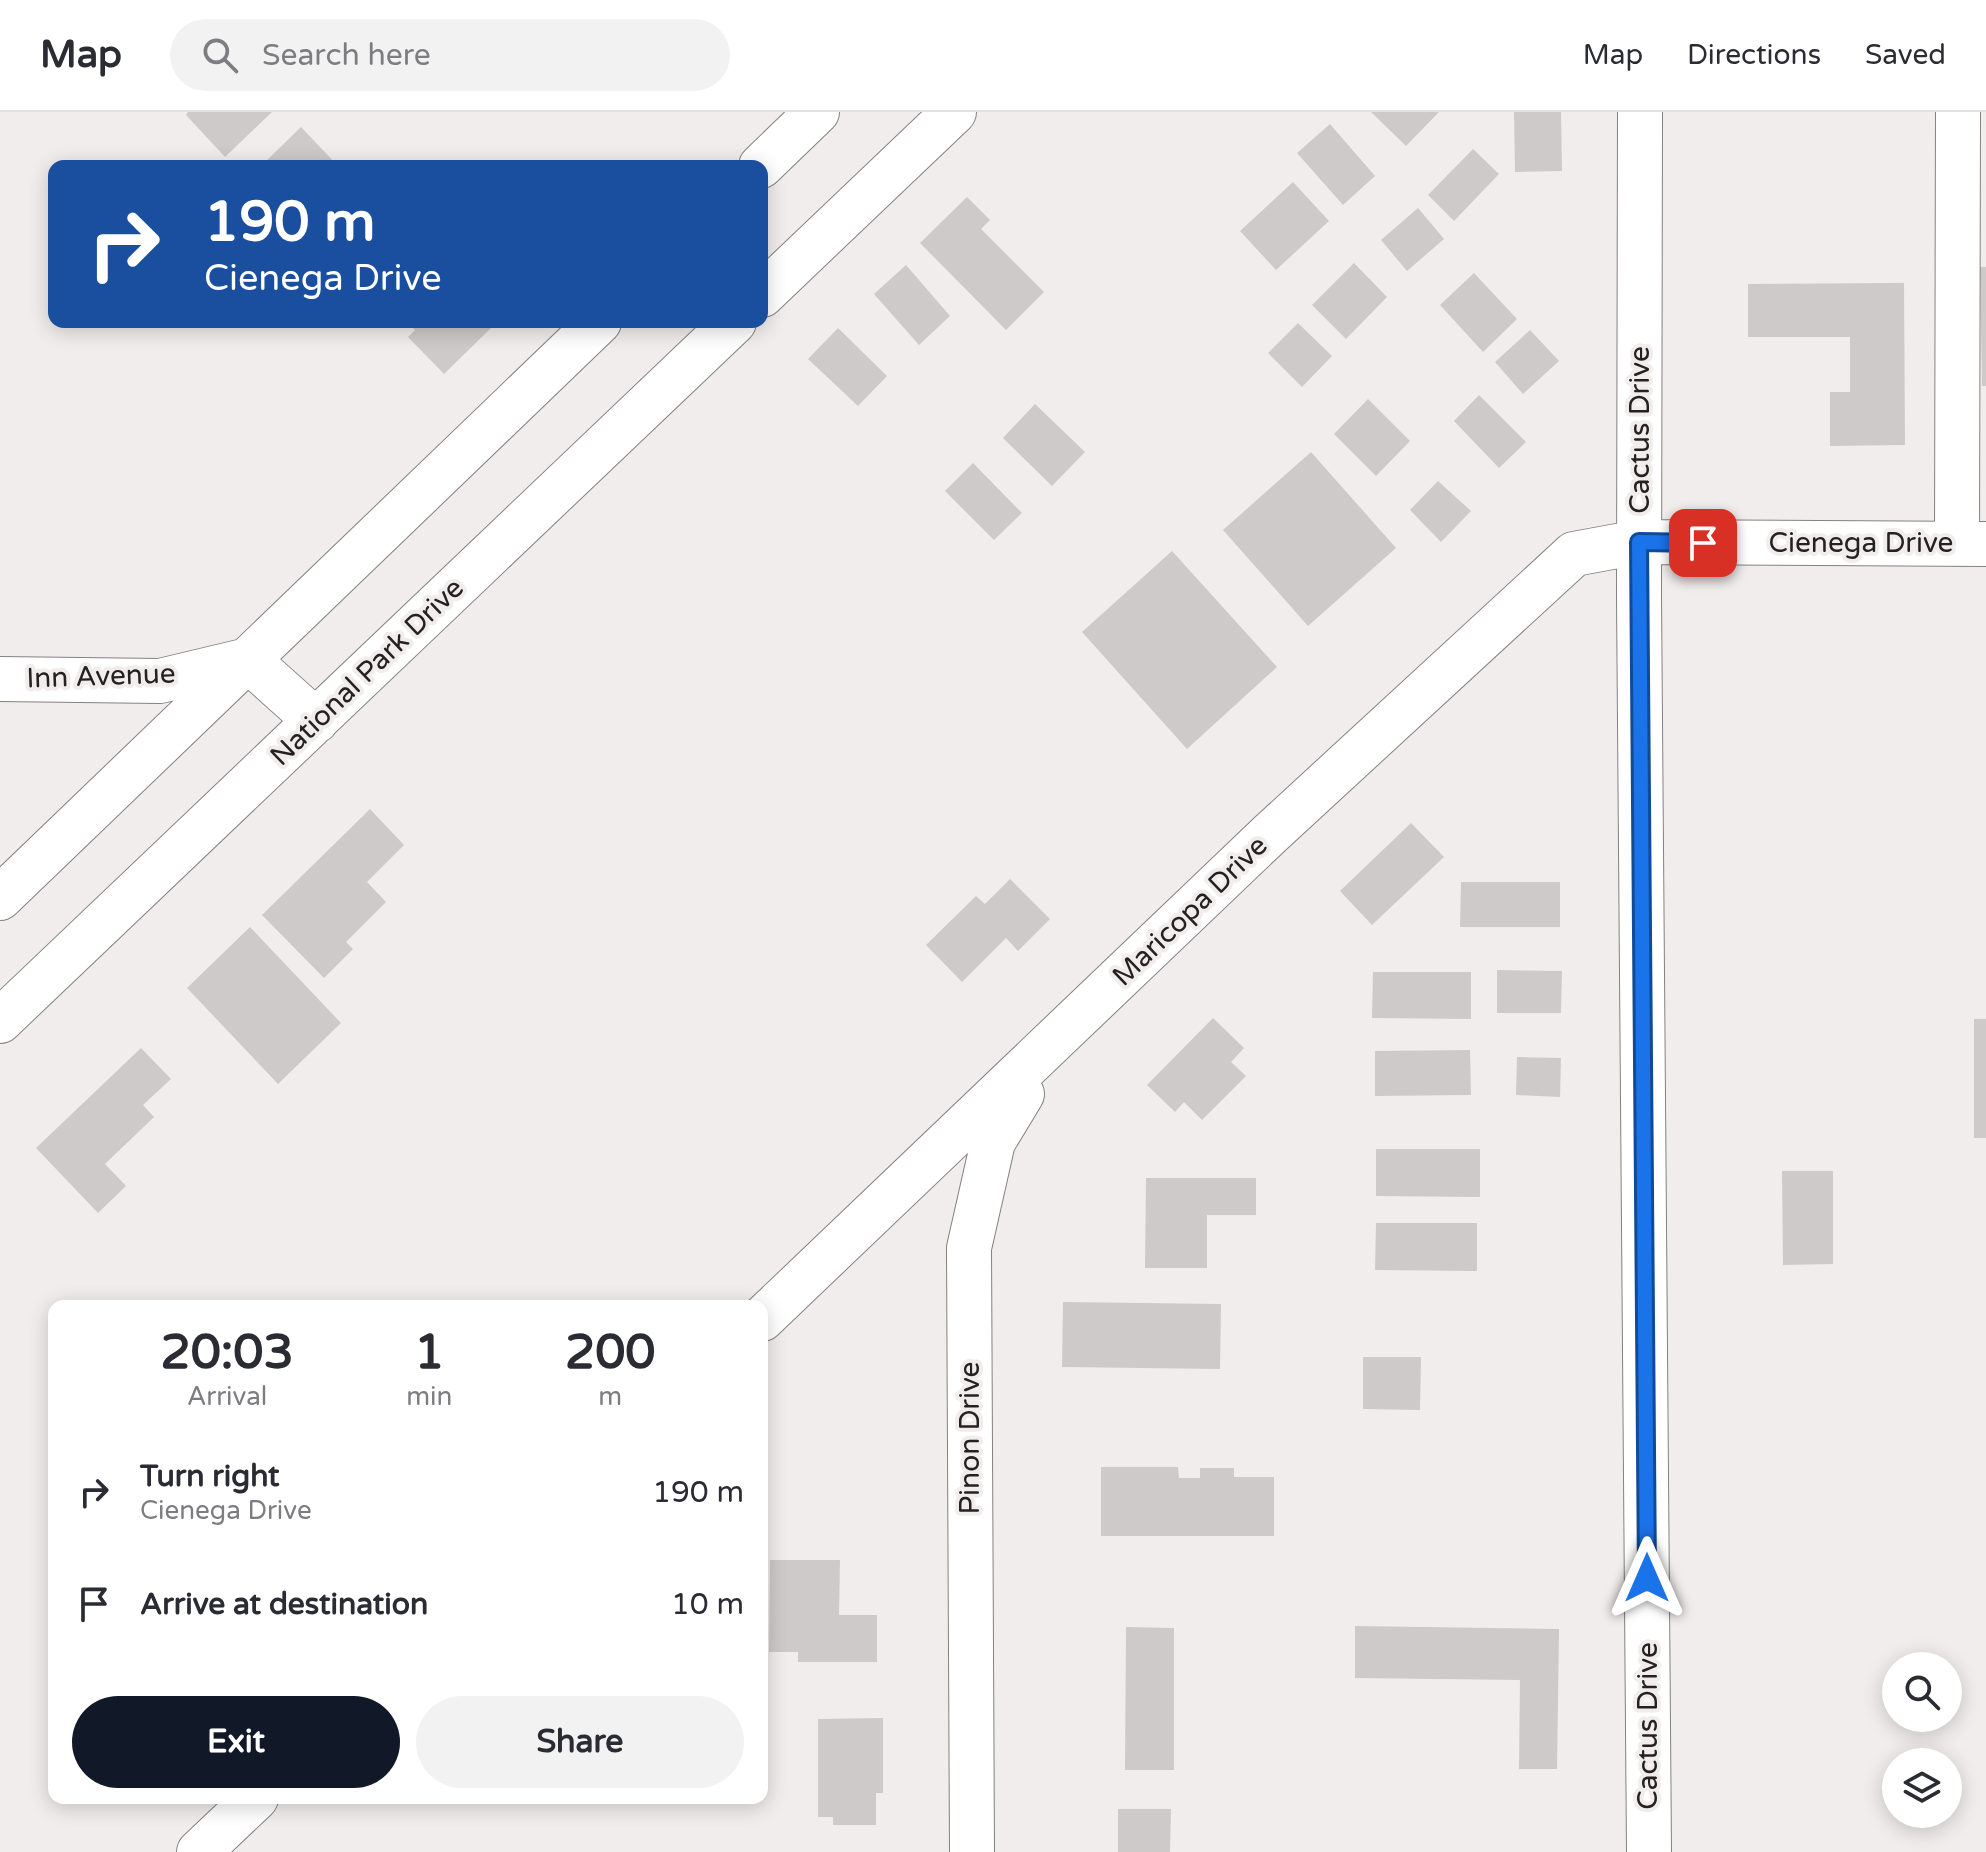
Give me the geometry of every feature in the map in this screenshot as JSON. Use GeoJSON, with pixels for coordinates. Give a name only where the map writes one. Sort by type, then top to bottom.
{"type":"FeatureCollection","features":[{"type":"Feature","properties":{"kind":"street"},"geometry":{"type":"LineString","coordinates":[[767,160],[817,112]]}},
{"type":"Feature","properties":{"kind":"street"},"geometry":{"type":"LineString","coordinates":[[768,289],[954,112]]}},
{"type":"Feature","properties":{"kind":"street","name":"Cactus Drive"},"geometry":{"type":"LineString","coordinates":[[1640,112],[1639,542],[1649,1852]]}},
{"type":"Feature","properties":{"kind":"street"},"geometry":{"type":"LineString","coordinates":[[1958,112],[1971,544]]}},
{"type":"Feature","properties":{"kind":"street"},"geometry":{"type":"LineString","coordinates":[[0,898],[593,328]]}},
{"type":"Feature","properties":{"kind":"street","name":"National Park Drive"},"geometry":{"type":"LineString","coordinates":[[0,1021],[728,328]]}},
{"type":"Feature","properties":{"kind":"street","name":"Cienega Drive"},"geometry":{"type":"LineString","coordinates":[[1639,542],[1971,544]]}},
{"type":"Feature","properties":{"kind":"street","name":"Maricopa Drive"},"geometry":{"type":"LineString","coordinates":[[768,1313],[1271,833],[1574,554],[1639,542]]}},
{"type":"Feature","properties":{"kind":"street"},"geometry":{"type":"LineString","coordinates":[[248,660],[316,721]]}},
{"type":"Feature","properties":{"kind":"street","name":"Inn Avenue"},"geometry":{"type":"LineString","coordinates":[[0,679],[160,681],[248,660]]}},
{"type":"Feature","properties":{"kind":"street","name":"Pinon Drive"},"geometry":{"type":"LineString","coordinates":[[972,1852],[969,1248],[993,1142],[1052,1044]]}},
{"type":"Feature","properties":{"kind":"street"},"geometry":{"type":"LineString","coordinates":[[199,1852],[250,1804]]}},
{"type":"Feature","properties":{"kind":"building"},"geometry":{"type":"Polygon","coordinates":[[[188,112],[272,112],[225,157],[186,115],[188,112]]]}},
{"type":"Feature","properties":{"kind":"building"},"geometry":{"type":"Polygon","coordinates":[[[1371,112],[1439,112],[1406,146],[1371,112]]]}},
{"type":"Feature","properties":{"kind":"building"},"geometry":{"type":"Polygon","coordinates":[[[1514,112],[1561,112],[1562,171],[1515,172],[1514,112]]]}},
{"type":"Feature","properties":{"kind":"building"},"geometry":{"type":"Polygon","coordinates":[[[1330,124],[1375,176],[1343,205],[1297,153],[1330,124]]]}},
{"type":"Feature","properties":{"kind":"building"},"geometry":{"type":"Polygon","coordinates":[[[301,127],[332,160],[267,160],[301,127]]]}},
{"type":"Feature","properties":{"kind":"building"},"geometry":{"type":"Polygon","coordinates":[[[1473,149],[1499,174],[1454,221],[1428,195],[1473,149]]]}},
{"type":"Feature","properties":{"kind":"building"},"geometry":{"type":"Polygon","coordinates":[[[1293,182],[1329,221],[1276,270],[1240,231],[1293,182]]]}},
{"type":"Feature","properties":{"kind":"building"},"geometry":{"type":"Polygon","coordinates":[[[967,197],[990,220],[981,229],[1044,292],[1006,330],[920,243],[967,197]]]}},
{"type":"Feature","properties":{"kind":"building"},"geometry":{"type":"Polygon","coordinates":[[[1418,208],[1444,239],[1407,271],[1381,240],[1418,208]]]}},
{"type":"Feature","properties":{"kind":"building"},"geometry":{"type":"Polygon","coordinates":[[[1354,263],[1387,297],[1346,339],[1312,305],[1354,263]]]}},
{"type":"Feature","properties":{"kind":"building"},"geometry":{"type":"Polygon","coordinates":[[[906,265],[950,316],[919,345],[874,294],[906,265]]]}},
{"type":"Feature","properties":{"kind":"building"},"geometry":{"type":"Polygon","coordinates":[[[1980,267],[1986,267],[1986,386],[1982,386],[1980,267]]]}},
{"type":"Feature","properties":{"kind":"building"},"geometry":{"type":"Polygon","coordinates":[[[1474,273],[1517,319],[1483,352],[1440,305],[1474,273]]]}},
{"type":"Feature","properties":{"kind":"building"},"geometry":{"type":"Polygon","coordinates":[[[1904,283],[1905,445],[1830,446],[1830,392],[1850,392],[1850,337],[1748,337],[1748,284],[1904,283]]]}},
{"type":"Feature","properties":{"kind":"building"},"geometry":{"type":"Polygon","coordinates":[[[1298,323],[1332,356],[1302,387],[1268,353],[1298,323]]]}},
{"type":"Feature","properties":{"kind":"building"},"geometry":{"type":"Polygon","coordinates":[[[413,328],[491,328],[444,374],[408,337],[415,330],[413,328]]]}},
{"type":"Feature","properties":{"kind":"building"},"geometry":{"type":"Polygon","coordinates":[[[838,328],[887,376],[858,406],[808,359],[838,328]]]}},
{"type":"Feature","properties":{"kind":"building"},"geometry":{"type":"Polygon","coordinates":[[[1530,330],[1559,361],[1523,394],[1495,362],[1530,330]]]}},
{"type":"Feature","properties":{"kind":"building"},"geometry":{"type":"Polygon","coordinates":[[[1479,395],[1526,442],[1499,468],[1454,421],[1479,395]]]}},
{"type":"Feature","properties":{"kind":"building"},"geometry":{"type":"Polygon","coordinates":[[[1368,399],[1410,441],[1376,476],[1334,434],[1368,399]]]}},
{"type":"Feature","properties":{"kind":"building"},"geometry":{"type":"Polygon","coordinates":[[[1035,404],[1085,452],[1052,486],[1003,438],[1035,404]]]}},
{"type":"Feature","properties":{"kind":"building"},"geometry":{"type":"Polygon","coordinates":[[[1311,452],[1396,548],[1308,626],[1223,530],[1311,452]]]}},
{"type":"Feature","properties":{"kind":"building"},"geometry":{"type":"Polygon","coordinates":[[[973,463],[1022,513],[994,540],[945,491],[973,463]]]}},
{"type":"Feature","properties":{"kind":"building"},"geometry":{"type":"Polygon","coordinates":[[[1438,481],[1471,511],[1441,542],[1410,510],[1438,481]]]}},
{"type":"Feature","properties":{"kind":"building"},"geometry":{"type":"Polygon","coordinates":[[[1172,551],[1277,667],[1187,749],[1082,632],[1172,551]]]}},
{"type":"Feature","properties":{"kind":"building"},"geometry":{"type":"Polygon","coordinates":[[[370,809],[404,845],[367,882],[386,902],[346,942],[353,949],[324,978],[262,915],[370,809]]]}},
{"type":"Feature","properties":{"kind":"building"},"geometry":{"type":"Polygon","coordinates":[[[1411,823],[1444,857],[1372,925],[1340,891],[1411,823]]]}},
{"type":"Feature","properties":{"kind":"building"},"geometry":{"type":"Polygon","coordinates":[[[1010,879],[1050,919],[1018,951],[1006,938],[962,982],[926,945],[976,896],[985,904],[1010,879]]]}},
{"type":"Feature","properties":{"kind":"building"},"geometry":{"type":"Polygon","coordinates":[[[1461,882],[1560,882],[1560,927],[1460,927],[1461,882]]]}},
{"type":"Feature","properties":{"kind":"building"},"geometry":{"type":"Polygon","coordinates":[[[250,927],[341,1023],[278,1084],[187,988],[250,927]]]}},
{"type":"Feature","properties":{"kind":"building"},"geometry":{"type":"Polygon","coordinates":[[[1497,970],[1562,971],[1561,1013],[1497,1013],[1497,970]]]}},
{"type":"Feature","properties":{"kind":"building"},"geometry":{"type":"Polygon","coordinates":[[[1373,972],[1471,972],[1471,1019],[1372,1018],[1373,972]]]}},
{"type":"Feature","properties":{"kind":"building"},"geometry":{"type":"Polygon","coordinates":[[[1213,1018],[1244,1048],[1231,1062],[1246,1076],[1202,1120],[1184,1102],[1175,1112],[1147,1085],[1213,1018]]]}},
{"type":"Feature","properties":{"kind":"building"},"geometry":{"type":"Polygon","coordinates":[[[1974,1019],[1986,1019],[1986,1138],[1974,1138],[1974,1019]]]}},
{"type":"Feature","properties":{"kind":"building"},"geometry":{"type":"Polygon","coordinates":[[[141,1048],[171,1079],[143,1105],[154,1117],[105,1164],[126,1186],[98,1213],[36,1148],[141,1048]]]}},
{"type":"Feature","properties":{"kind":"building"},"geometry":{"type":"Polygon","coordinates":[[[1470,1050],[1471,1095],[1375,1096],[1375,1051],[1470,1050]]]}},
{"type":"Feature","properties":{"kind":"building"},"geometry":{"type":"Polygon","coordinates":[[[1517,1057],[1561,1058],[1560,1097],[1516,1095],[1517,1057]]]}},
{"type":"Feature","properties":{"kind":"building"},"geometry":{"type":"Polygon","coordinates":[[[1376,1149],[1480,1149],[1480,1197],[1376,1196],[1376,1149]]]}},
{"type":"Feature","properties":{"kind":"building"},"geometry":{"type":"Polygon","coordinates":[[[1782,1171],[1833,1171],[1833,1264],[1783,1265],[1782,1171]]]}},
{"type":"Feature","properties":{"kind":"building"},"geometry":{"type":"Polygon","coordinates":[[[1146,1178],[1256,1178],[1256,1215],[1207,1215],[1207,1268],[1145,1268],[1146,1178]]]}},
{"type":"Feature","properties":{"kind":"building"},"geometry":{"type":"Polygon","coordinates":[[[1376,1223],[1477,1223],[1477,1271],[1375,1270],[1376,1223]]]}},
{"type":"Feature","properties":{"kind":"building"},"geometry":{"type":"Polygon","coordinates":[[[1063,1302],[1221,1304],[1220,1369],[1062,1367],[1063,1302]]]}},
{"type":"Feature","properties":{"kind":"building"},"geometry":{"type":"Polygon","coordinates":[[[1363,1357],[1421,1357],[1420,1410],[1363,1409],[1363,1357]]]}},
{"type":"Feature","properties":{"kind":"building"},"geometry":{"type":"Polygon","coordinates":[[[1101,1467],[1178,1467],[1179,1478],[1200,1478],[1200,1468],[1234,1468],[1234,1477],[1274,1477],[1274,1536],[1101,1536],[1101,1467]]]}},
{"type":"Feature","properties":{"kind":"building"},"geometry":{"type":"Polygon","coordinates":[[[770,1560],[840,1560],[839,1615],[877,1615],[877,1662],[798,1662],[798,1652],[769,1652],[770,1560]]]}},
{"type":"Feature","properties":{"kind":"building"},"geometry":{"type":"Polygon","coordinates":[[[1355,1626],[1559,1629],[1557,1769],[1519,1769],[1520,1680],[1355,1678],[1355,1626]]]}},
{"type":"Feature","properties":{"kind":"building"},"geometry":{"type":"Polygon","coordinates":[[[1126,1627],[1174,1628],[1174,1770],[1125,1770],[1126,1627]]]}},
{"type":"Feature","properties":{"kind":"building"},"geometry":{"type":"Polygon","coordinates":[[[883,1718],[883,1793],[876,1793],[876,1825],[833,1825],[833,1817],[818,1817],[818,1719],[883,1718]]]}},
{"type":"Feature","properties":{"kind":"building"},"geometry":{"type":"Polygon","coordinates":[[[1118,1809],[1171,1809],[1170,1852],[1118,1852],[1118,1809]]]}},
{"type":"Feature","properties":{"kind":"route"},"geometry":{"type":"LineString","coordinates":[[1647,1578],[1639,542],[1703,543]]}}]}
